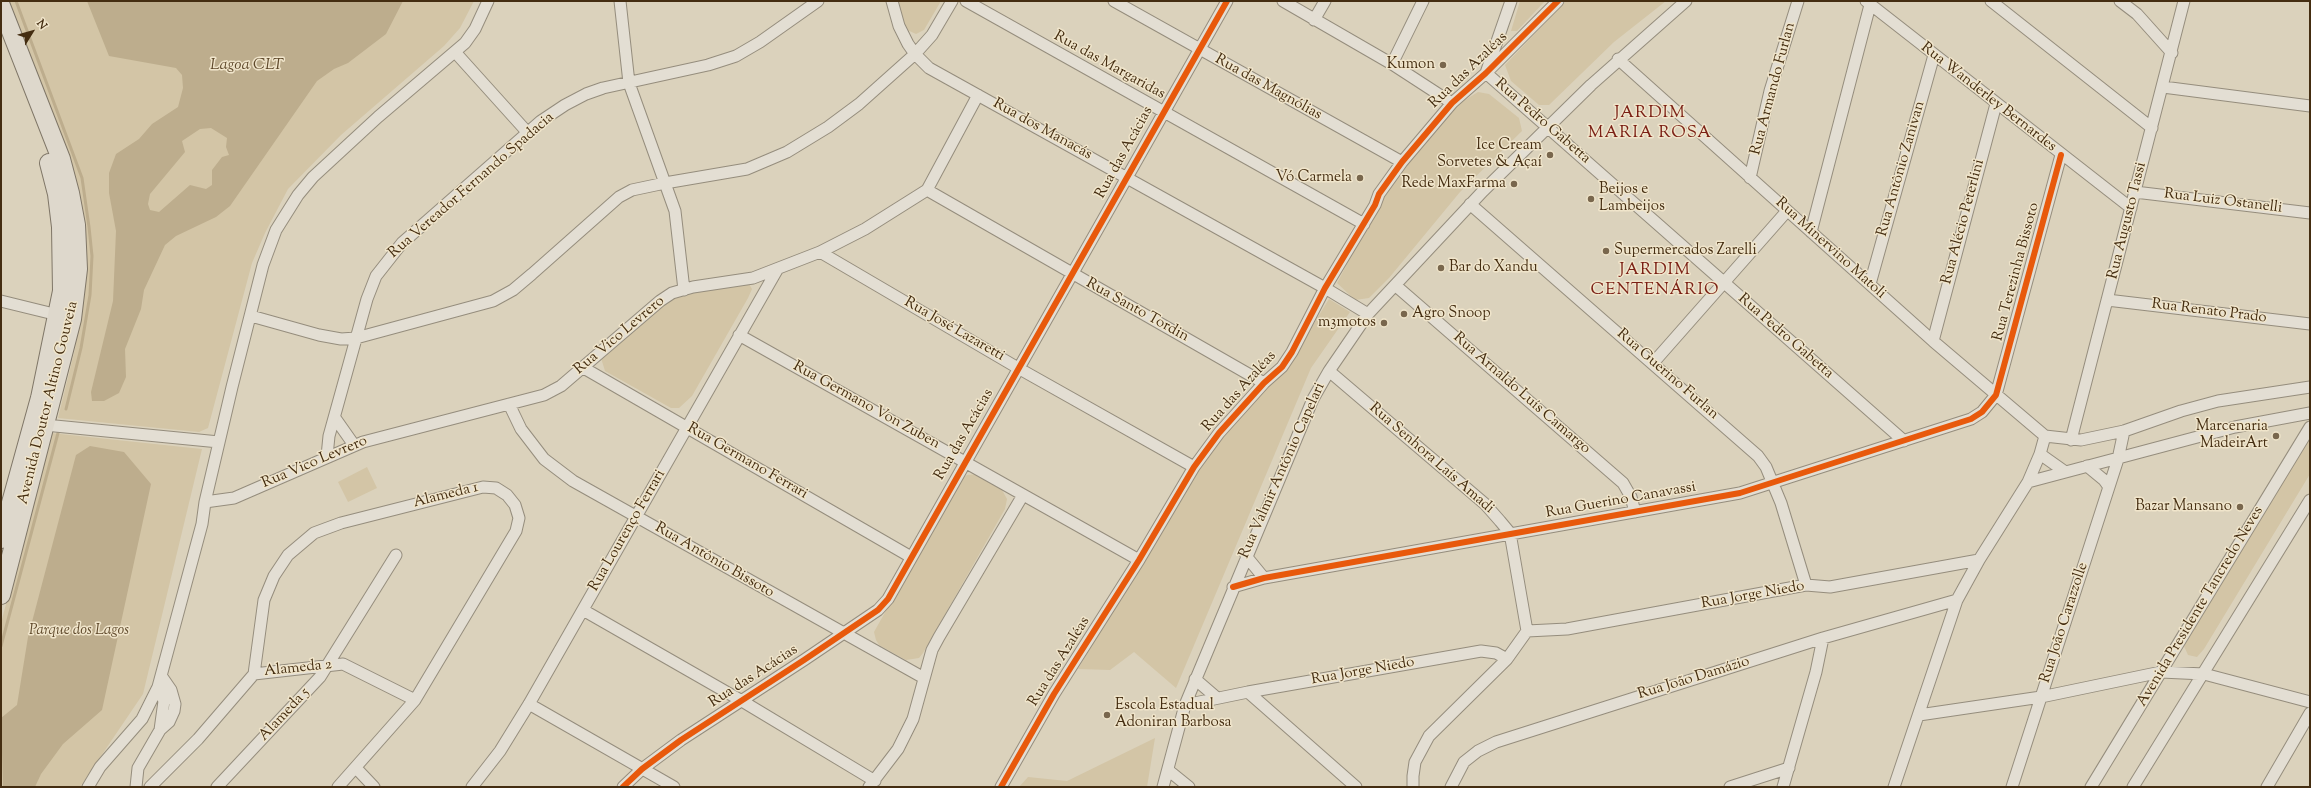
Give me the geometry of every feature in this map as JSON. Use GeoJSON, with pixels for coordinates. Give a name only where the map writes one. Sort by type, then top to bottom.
{"type":"FeatureCollection","features":[{"type":"Feature","properties":{"kind":"main road","name":"Avenida Doutor Altino Gouveia"},"geometry":{"type":"LineString","coordinates":[[1,6],[61,159],[70,193],[76,225],[78,269],[1,539]]}},
{"type":"Feature","properties":{"kind":"main road","name":"Avenida Doutor Altino Gouveia"},"geometry":{"type":"LineString","coordinates":[[1,39],[48,160],[57,194],[63,266],[62,291],[65,317],[45,425],[1,595]]}},
{"type":"Feature","properties":{"kind":"street"},"geometry":{"type":"LineString","coordinates":[[88,787],[100,767],[142,719],[160,682],[202,524],[205,502],[219,442],[263,265],[276,230],[298,195],[329,161],[455,52],[476,29],[488,1]]}},
{"type":"Feature","properties":{"kind":"street"},"geometry":{"type":"LineString","coordinates":[[620,1],[629,83],[674,211],[684,290]]}},
{"type":"Feature","properties":{"kind":"street","name":"Rua Vereador Fernando Spadacia"},"geometry":{"type":"LineString","coordinates":[[327,456],[329,436],[356,338],[376,276],[402,243],[553,113],[586,94],[708,65],[736,56],[760,42],[818,1]]}},
{"type":"Feature","properties":{"kind":"street","name":"Rua dos Manacás"},"geometry":{"type":"LineString","coordinates":[[892,1],[899,26],[915,54],[929,68],[1325,288],[1368,314]]}},
{"type":"Feature","properties":{"kind":"street"},"geometry":{"type":"LineString","coordinates":[[251,316],[319,335],[341,339],[356,338],[493,301],[522,282],[619,197],[632,190],[747,169],[787,152],[828,127],[859,104],[915,54],[932,35],[952,1]]}},
{"type":"Feature","properties":{"kind":"street","name":"Rua das Margaridas"},"geometry":{"type":"LineString","coordinates":[[966,1],[1364,224]]}},
{"type":"Feature","properties":{"kind":"street","name":"Rua das Magnólias"},"geometry":{"type":"LineString","coordinates":[[1114,1],[1402,162]]}},
{"type":"Feature","properties":{"kind":"street","name":"Rua das Acácias"},"geometry":{"type":"LineString","coordinates":[[623,787],[642,769],[681,740],[842,634],[883,605],[966,462],[1226,1]]}},
{"type":"Feature","properties":{"kind":"street"},"geometry":{"type":"LineString","coordinates":[[1283,1],[1392,64],[1452,103]]}},
{"type":"Feature","properties":{"kind":"street"},"geometry":{"type":"LineString","coordinates":[[1314,20],[1325,1]]}},
{"type":"Feature","properties":{"kind":"street"},"geometry":{"type":"LineString","coordinates":[[1392,64],[1423,1]]}},
{"type":"Feature","properties":{"kind":"street"},"geometry":{"type":"LineString","coordinates":[[1486,73],[1511,1]]}},
{"type":"Feature","properties":{"kind":"street","name":"Rua das Azaléas"},"geometry":{"type":"LineString","coordinates":[[1001,787],[1054,694],[1139,560],[1194,466],[1219,433],[1264,383],[1282,367],[1292,352],[1325,288],[1364,224],[1379,194],[1402,162],[1452,103],[1486,73],[1558,1]]}},
{"type":"Feature","properties":{"kind":"street","name":"Rua Valmir Antônio Capelari"},"geometry":{"type":"LineString","coordinates":[[1163,787],[1185,705],[1195,679],[1313,399],[1329,371],[1368,314],[1470,204],[1547,126],[1618,59],[1686,1]]}},
{"type":"Feature","properties":{"kind":"street","name":"Rua Armando Furlan"},"geometry":{"type":"LineString","coordinates":[[1750,178],[1770,91],[1798,1]]}},
{"type":"Feature","properties":{"kind":"street"},"geometry":{"type":"LineString","coordinates":[[1991,1],[2152,128]]}},
{"type":"Feature","properties":{"kind":"street"},"geometry":{"type":"LineString","coordinates":[[2120,1],[2137,14],[2172,53]]}},
{"type":"Feature","properties":{"kind":"street","name":"Rua Augusto Tassi"},"geometry":{"type":"LineString","coordinates":[[2071,440],[2172,53],[2184,1]]}},
{"type":"Feature","properties":{"kind":"street"},"geometry":{"type":"LineString","coordinates":[[1811,232],[1868,3]]}},
{"type":"Feature","properties":{"kind":"street","name":"Rua Wanderley Bernardes"},"geometry":{"type":"LineString","coordinates":[[1868,3],[2061,155],[2131,208]]}},
{"type":"Feature","properties":{"kind":"street"},"geometry":{"type":"LineString","coordinates":[[455,52],[528,133]]}},
{"type":"Feature","properties":{"kind":"street","name":"Rua Antônio Zanivan"},"geometry":{"type":"LineString","coordinates":[[1870,284],[1934,55]]}},
{"type":"Feature","properties":{"kind":"street","name":"Rua Minervino Matoli"},"geometry":{"type":"LineString","coordinates":[[1618,59],[1933,340],[2045,436]]}},
{"type":"Feature","properties":{"kind":"street","name":"Rua Pedro Gabetta"},"geometry":{"type":"LineString","coordinates":[[1486,73],[1904,441]]}},
{"type":"Feature","properties":{"kind":"street"},"geometry":{"type":"LineString","coordinates":[[2163,86],[2310,106]]}},
{"type":"Feature","properties":{"kind":"street","name":"Rua Vico Levrero"},"geometry":{"type":"LineString","coordinates":[[205,502],[234,498],[354,445],[553,391],[660,300],[672,293],[753,278],[820,252],[865,229],[927,190],[978,95]]}},
{"type":"Feature","properties":{"kind":"street","name":"Rua Alécio Peterlini"},"geometry":{"type":"LineString","coordinates":[[1933,340],[1996,104]]}},
{"type":"Feature","properties":{"kind":"street","name":"Rua Terezinha Bissoto"},"geometry":{"type":"LineString","coordinates":[[1996,395],[2061,155]]}},
{"type":"Feature","properties":{"kind":"street","name":"Rua Santo Tordin"},"geometry":{"type":"LineString","coordinates":[[927,190],[1072,275],[1264,383]]}},
{"type":"Feature","properties":{"kind":"street","name":"Rua Luiz Ostanelli"},"geometry":{"type":"LineString","coordinates":[[2135,192],[2310,213]]}},
{"type":"Feature","properties":{"kind":"street","name":"Rua Guerino Furlan"},"geometry":{"type":"LineString","coordinates":[[1470,204],[1758,456],[1773,482],[1806,585]]}},
{"type":"Feature","properties":{"kind":"street"},"geometry":{"type":"LineString","coordinates":[[1653,363],[1787,211]]}},
{"type":"Feature","properties":{"kind":"street","name":"Rua José Lazaretti"},"geometry":{"type":"LineString","coordinates":[[820,252],[1018,368],[1194,466]]}},
{"type":"Feature","properties":{"kind":"street","name":"Rua Lourenço Ferrari"},"geometry":{"type":"LineString","coordinates":[[472,787],[500,751],[529,704],[776,270]]}},
{"type":"Feature","properties":{"kind":"street","name":"Rua Arnaldo Luís Camargo"},"geometry":{"type":"LineString","coordinates":[[1395,285],[1623,484],[1631,497],[1635,512]]}},
{"type":"Feature","properties":{"kind":"street","name":"Rua Renato Prado"},"geometry":{"type":"LineString","coordinates":[[2108,300],[2310,324]]}},
{"type":"Feature","properties":{"kind":"street"},"geometry":{"type":"LineString","coordinates":[[1,301],[65,317]]}},
{"type":"Feature","properties":{"kind":"street","name":"Rua Germano Von Zuben"},"geometry":{"type":"LineString","coordinates":[[739,335],[1139,560]]}},
{"type":"Feature","properties":{"kind":"street","name":"Rua Germano Ferrari"},"geometry":{"type":"LineString","coordinates":[[582,367],[911,557]]}},
{"type":"Feature","properties":{"kind":"street","name":"Rua Senhora Laís Amadi"},"geometry":{"type":"LineString","coordinates":[[1329,371],[1486,504],[1510,533],[1527,631]]}},
{"type":"Feature","properties":{"kind":"street"},"geometry":{"type":"LineString","coordinates":[[1894,787],[1920,715],[1957,600],[1979,560],[2028,482],[2040,454],[2045,436],[2071,440],[2124,431],[2182,411],[2218,401],[2310,387]]}},
{"type":"Feature","properties":{"kind":"street","name":"Rua Guerino Canavassi"},"geometry":{"type":"LineString","coordinates":[[1233,587],[1264,578],[1740,493],[1971,419],[1982,412],[1996,395]]}},
{"type":"Feature","properties":{"kind":"street"},"geometry":{"type":"LineString","coordinates":[[40,398],[41,406],[39,417],[45,425],[219,442]]}},
{"type":"Feature","properties":{"kind":"street","name":"Rua Antônio Bissoto"},"geometry":{"type":"LineString","coordinates":[[509,404],[521,429],[544,460],[573,481],[842,634],[924,678]]}},
{"type":"Feature","properties":{"kind":"street"},"geometry":{"type":"LineString","coordinates":[[2028,482],[2064,471],[2118,459],[2235,426],[2310,413]]}},
{"type":"Feature","properties":{"kind":"street"},"geometry":{"type":"LineString","coordinates":[[335,418],[354,445]]}},
{"type":"Feature","properties":{"kind":"street","name":"Avenida Presidente Tancredo Neves"},"geometry":{"type":"LineString","coordinates":[[2091,787],[2310,427]]}},
{"type":"Feature","properties":{"kind":"street","name":"Rua João Carazzolle"},"geometry":{"type":"LineString","coordinates":[[2012,787],[2118,459],[2124,431]]}},
{"type":"Feature","properties":{"kind":"street"},"geometry":{"type":"LineString","coordinates":[[2040,454],[2064,471]]}},
{"type":"Feature","properties":{"kind":"street"},"geometry":{"type":"LineString","coordinates":[[2087,466],[2104,480],[2109,487]]}},
{"type":"Feature","properties":{"kind":"street","name":"Alameda 1"},"geometry":{"type":"LineString","coordinates":[[254,674],[264,600],[274,576],[288,555],[314,533],[341,523],[483,487],[496,488],[507,495],[515,505],[519,518],[516,531],[415,700],[338,787]]}},
{"type":"Feature","properties":{"kind":"street"},"geometry":{"type":"LineString","coordinates":[[583,610],[742,700],[872,784],[898,749],[912,719],[932,650],[1023,495]]}},
{"type":"Feature","properties":{"kind":"street"},"geometry":{"type":"LineString","coordinates":[[2133,787],[2310,500]]}},
{"type":"Feature","properties":{"kind":"street","name":"Alameda 5"},"geometry":{"type":"LineString","coordinates":[[217,787],[320,677],[396,555]]}},
{"type":"Feature","properties":{"kind":"street"},"geometry":{"type":"LineString","coordinates":[[1246,556],[1264,578]]}},
{"type":"Feature","properties":{"kind":"street","name":"Rua Jorge Niedo"},"geometry":{"type":"LineString","coordinates":[[1527,631],[1567,629],[1806,585],[1830,587],[1979,560]]}},
{"type":"Feature","properties":{"kind":"street","name":"Rua João Damázio"},"geometry":{"type":"LineString","coordinates":[[1450,787],[1464,762],[1478,751],[1496,742],[1823,638],[1957,600]]}},
{"type":"Feature","properties":{"kind":"street"},"geometry":{"type":"LineString","coordinates":[[1413,787],[1415,762],[1429,736],[1507,659],[1527,631]]}},
{"type":"Feature","properties":{"kind":"street"},"geometry":{"type":"LineString","coordinates":[[1783,787],[1816,672],[1823,638]]}},
{"type":"Feature","properties":{"kind":"street","name":"Rua Jorge Niedo"},"geometry":{"type":"LineString","coordinates":[[1185,705],[1248,692],[1481,651],[1496,653],[1507,659]]}},
{"type":"Feature","properties":{"kind":"street","name":"Alameda 2"},"geometry":{"type":"LineString","coordinates":[[150,787],[198,739],[254,674],[329,664],[343,664],[352,667],[415,700]]}},
{"type":"Feature","properties":{"kind":"street"},"geometry":{"type":"LineString","coordinates":[[1920,715],[2041,697],[2161,672],[2204,674],[2310,702]]}},
{"type":"Feature","properties":{"kind":"street"},"geometry":{"type":"LineString","coordinates":[[1195,679],[1217,698]]}},
{"type":"Feature","properties":{"kind":"street"},"geometry":{"type":"LineString","coordinates":[[136,787],[138,768],[160,730],[169,722],[175,704],[171,690],[160,682]]}},
{"type":"Feature","properties":{"kind":"street"},"geometry":{"type":"LineString","coordinates":[[1248,692],[1356,787]]}},
{"type":"Feature","properties":{"kind":"street"},"geometry":{"type":"LineString","coordinates":[[529,704],[674,787]]}},
{"type":"Feature","properties":{"kind":"street"},"geometry":{"type":"LineString","coordinates":[[2267,787],[2310,713]]}},
{"type":"Feature","properties":{"kind":"street"},"geometry":{"type":"LineString","coordinates":[[356,768],[374,787]]}},
{"type":"Feature","properties":{"kind":"street"},"geometry":{"type":"LineString","coordinates":[[1730,787],[1789,768]]}},
{"type":"Feature","properties":{"kind":"street"},"geometry":{"type":"LineString","coordinates":[[1168,770],[1189,787]]}},
{"type":"Feature","properties":{"kind":"green space"},"geometry":{"type":"Polygon","coordinates":[[[9,1],[474,1],[460,28],[444,46],[341,135],[288,189],[265,233],[252,263],[208,428],[199,432],[58,418],[75,349],[85,285],[81,205],[76,180],[55,120],[9,1]]]}},
{"type":"Feature","properties":{"kind":"green space"},"geometry":{"type":"Polygon","coordinates":[[[897,1],[941,1],[924,30],[916,34],[905,29],[897,1]]]}},
{"type":"Feature","properties":{"kind":"green space"},"geometry":{"type":"Polygon","coordinates":[[[1520,1],[1545,1],[1517,31],[1511,31],[1520,1]]]}},
{"type":"Feature","properties":{"kind":"green space"},"geometry":{"type":"Polygon","coordinates":[[[1566,1],[1666,1],[1614,42],[1549,105],[1539,105],[1511,81],[1505,65],[1566,1]]]}},
{"type":"Feature","properties":{"kind":"green space"},"geometry":{"type":"Polygon","coordinates":[[[1478,92],[1489,94],[1519,118],[1522,131],[1460,192],[1389,278],[1369,298],[1355,300],[1337,283],[1388,187],[1419,147],[1460,103],[1478,92]]]}},
{"type":"Feature","properties":{"kind":"green space"},"geometry":{"type":"Polygon","coordinates":[[[741,282],[749,284],[752,289],[748,298],[692,396],[679,408],[671,408],[605,371],[601,358],[671,297],[741,282]]]}},
{"type":"Feature","properties":{"kind":"green space"},"geometry":{"type":"Polygon","coordinates":[[[1329,299],[1350,312],[1311,368],[1176,688],[1134,652],[1110,670],[1078,669],[1219,433],[1287,367],[1329,299]]]}},
{"type":"Feature","properties":{"kind":"green space","name":"Parque dos Lagos"},"geometry":{"type":"Polygon","coordinates":[[[51,433],[202,449],[143,694],[80,787],[1,787],[1,623],[51,433]]]}},
{"type":"Feature","properties":{"kind":"green space"},"geometry":{"type":"Polygon","coordinates":[[[2310,437],[2310,474],[2204,649],[2197,657],[2188,655],[2183,644],[2310,437]]]}},
{"type":"Feature","properties":{"kind":"green space"},"geometry":{"type":"Polygon","coordinates":[[[367,467],[377,488],[348,502],[338,482],[367,467]]]}},
{"type":"Feature","properties":{"kind":"green space"},"geometry":{"type":"Polygon","coordinates":[[[977,474],[1002,490],[1007,499],[1005,509],[923,653],[919,658],[906,660],[879,645],[874,632],[958,482],[967,475],[977,474]]]}},
{"type":"Feature","properties":{"kind":"green space"},"geometry":{"type":"Polygon","coordinates":[[[1155,738],[1147,787],[1019,787],[1028,777],[1067,781],[1155,738]]]}},
{"type":"Feature","properties":{"kind":"water","name":"Lagoa CLT"},"geometry":{"type":"Polygon","coordinates":[[[87,1],[403,1],[386,34],[348,63],[334,69],[317,81],[230,206],[216,217],[176,236],[165,245],[144,290],[141,309],[125,349],[126,377],[119,393],[104,401],[92,401],[91,392],[113,301],[116,231],[109,193],[109,173],[116,154],[139,139],[152,124],[178,107],[183,88],[182,75],[176,68],[109,56],[87,1]],[[211,128],[200,129],[182,141],[185,152],[150,194],[148,204],[150,210],[159,212],[190,185],[206,189],[212,185],[212,170],[222,157],[229,155],[226,147],[227,138],[211,128]]]}},
{"type":"Feature","properties":{"kind":"water","name":"Parque dos Lagos"},"geometry":{"type":"Polygon","coordinates":[[[90,446],[124,452],[151,484],[102,710],[63,744],[41,774],[35,787],[3,787],[1,718],[17,705],[28,637],[76,455],[90,446]]]}},
{"type":"Feature","properties":{"kind":"waterway"},"geometry":{"type":"LineString","coordinates":[[16,1],[82,178],[89,227],[92,256],[90,295],[81,348],[66,409]]}},
{"type":"Feature","properties":{"kind":"waterway"},"geometry":{"type":"LineString","coordinates":[[1,646],[58,433]]}},
{"type":"Feature","properties":{"kind":"cycle path"},"geometry":{"type":"LineString","coordinates":[[623,787],[642,769],[681,740],[878,610],[888,599],[1227,1]]}},
{"type":"Feature","properties":{"kind":"cycle path"},"geometry":{"type":"LineString","coordinates":[[1001,787],[1054,694],[1139,560],[1194,467],[1219,433],[1264,383],[1282,367],[1292,352],[1325,288],[1375,205],[1379,194],[1402,162],[1452,103],[1486,73],[1558,1]]}},
{"type":"Feature","properties":{"kind":"cycle path"},"geometry":{"type":"LineString","coordinates":[[1233,587],[1264,578],[1740,493],[1971,419],[1982,412],[1996,395],[2061,155]]}},
{"type":"Feature","properties":{"kind":"place","name":"Kumon"},"geometry":{"type":"Point","coordinates":[1443,65]}},
{"type":"Feature","properties":{"kind":"place","name":"Ice Cream Sorvetes & Açaí"},"geometry":{"type":"Point","coordinates":[1550,155]}},
{"type":"Feature","properties":{"kind":"place","name":"Vó Carmela"},"geometry":{"type":"Point","coordinates":[1360,178]}},
{"type":"Feature","properties":{"kind":"place","name":"Rede MaxFarma"},"geometry":{"type":"Point","coordinates":[1514,184]}},
{"type":"Feature","properties":{"kind":"place","name":"Beijos e Lambeijos"},"geometry":{"type":"Point","coordinates":[1591,199]}},
{"type":"Feature","properties":{"kind":"place","name":"Supermercados Zarelli"},"geometry":{"type":"Point","coordinates":[1606,251]}},
{"type":"Feature","properties":{"kind":"place","name":"Bar do Xandu"},"geometry":{"type":"Point","coordinates":[1441,268]}},
{"type":"Feature","properties":{"kind":"place","name":"Agro Snoop"},"geometry":{"type":"Point","coordinates":[1404,314]}},
{"type":"Feature","properties":{"kind":"place","name":"m3motos"},"geometry":{"type":"Point","coordinates":[1384,323]}},
{"type":"Feature","properties":{"kind":"place","name":"Marcenaria MadeirArt"},"geometry":{"type":"Point","coordinates":[2276,436]}},
{"type":"Feature","properties":{"kind":"place","name":"Bazar Mansano"},"geometry":{"type":"Point","coordinates":[2240,507]}},
{"type":"Feature","properties":{"kind":"place","name":"Escola Estadual Adoniran Barbosa"},"geometry":{"type":"Point","coordinates":[1107,715]}},
{"type":"Feature","properties":{"kind":"district","name":"JARDIM MARIA ROSA"},"geometry":{"type":"Point","coordinates":[1650,124]}},
{"type":"Feature","properties":{"kind":"district","name":"JARDIM CENTENÁRIO"},"geometry":{"type":"Point","coordinates":[1655,281]}}]}
